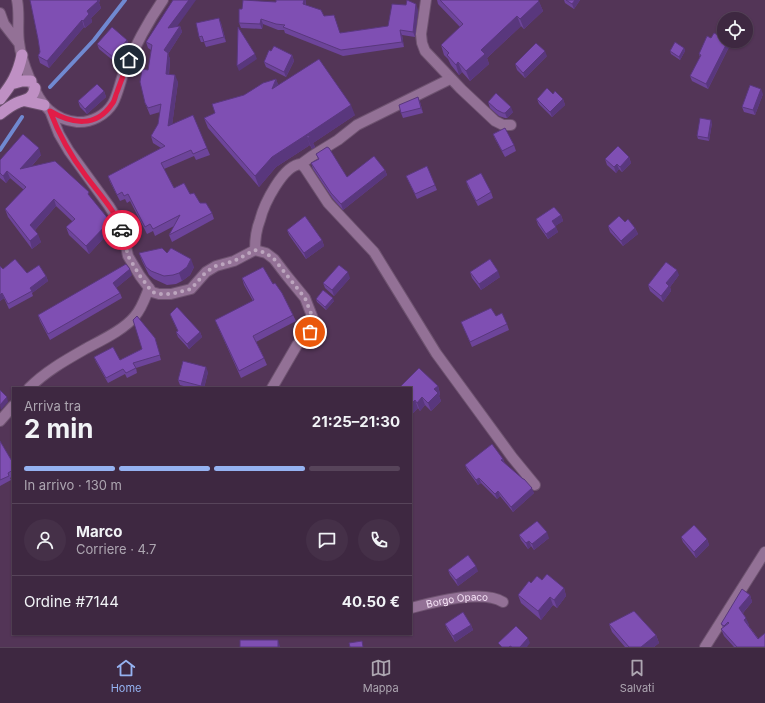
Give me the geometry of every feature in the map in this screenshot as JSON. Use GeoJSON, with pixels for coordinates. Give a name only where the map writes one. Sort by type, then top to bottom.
{"type":"FeatureCollection","features":[{"type":"Feature","properties":{"kind":"highway"},"geometry":{"type":"LineString","coordinates":[[0,99],[17,75],[22,55]]}},
{"type":"Feature","properties":{"kind":"highway"},"geometry":{"type":"LineString","coordinates":[[12,84],[22,81],[33,85],[32,96],[26,101]]}},
{"type":"Feature","properties":{"kind":"highway"},"geometry":{"type":"LineString","coordinates":[[0,114],[18,102],[26,101],[47,108]]}},
{"type":"Feature","properties":{"kind":"street"},"geometry":{"type":"LineString","coordinates":[[18,0],[20,10],[18,42],[24,68],[69,151],[109,206],[122,227],[128,256],[152,292],[159,294],[171,294],[191,289],[206,272],[216,266],[234,261],[255,250],[266,253],[274,259],[305,298],[314,321],[314,326],[298,345],[273,387]]}},
{"type":"Feature","properties":{"kind":"street"},"geometry":{"type":"LineString","coordinates":[[47,108],[67,120],[79,122],[91,120],[100,116],[113,103],[124,72],[139,38],[150,18],[163,0]]}},
{"type":"Feature","properties":{"kind":"street"},"geometry":{"type":"LineString","coordinates":[[418,0],[427,0],[421,34],[425,51],[450,79],[495,121],[503,125],[511,125]]}},
{"type":"Feature","properties":{"kind":"street"},"geometry":{"type":"LineString","coordinates":[[0,13],[4,24],[18,42]]}},
{"type":"Feature","properties":{"kind":"street"},"geometry":{"type":"LineString","coordinates":[[4,24],[14,24],[19,22]]}},
{"type":"Feature","properties":{"kind":"street"},"geometry":{"type":"LineString","coordinates":[[255,250],[256,236],[260,219],[267,202],[280,179],[289,169],[301,164],[338,140],[357,125],[450,79]]}},
{"type":"Feature","properties":{"kind":"street"},"geometry":{"type":"LineString","coordinates":[[301,164],[328,204],[374,252],[436,352],[512,457],[535,485]]}},
{"type":"Feature","properties":{"kind":"street"},"geometry":{"type":"LineString","coordinates":[[30,387],[39,378],[54,368],[112,335],[134,317],[142,306],[149,288]]}},
{"type":"Feature","properties":{"kind":"street"},"geometry":{"type":"LineString","coordinates":[[0,421],[12,407]]}},
{"type":"Feature","properties":{"kind":"street"},"geometry":{"type":"LineString","coordinates":[[705,647],[765,552]]}},
{"type":"Feature","properties":{"kind":"street","name":"Borgo Opaco"},"geometry":{"type":"LineString","coordinates":[[412,608],[439,601],[463,598],[489,597],[503,602]]}},
{"type":"Feature","properties":{"kind":"building"},"geometry":{"type":"Polygon","coordinates":[[[30,0],[98,1],[87,11],[89,14],[83,21],[82,20],[47,61],[38,56],[40,52],[30,0]]]}},
{"type":"Feature","properties":{"kind":"building"},"geometry":{"type":"Polygon","coordinates":[[[173,0],[189,0],[168,28],[180,26],[164,50],[168,53],[166,74],[175,75],[168,126],[193,115],[207,148],[193,154],[191,150],[161,163],[174,188],[184,183],[190,194],[194,193],[200,203],[206,203],[212,213],[169,235],[180,215],[153,229],[150,224],[145,227],[128,194],[124,196],[122,192],[117,195],[108,176],[165,146],[151,136],[158,124],[161,104],[148,108],[145,103],[140,82],[142,69],[148,70],[152,45],[146,42],[173,0]]]}},
{"type":"Feature","properties":{"kind":"building"},"geometry":{"type":"Polygon","coordinates":[[[243,0],[276,2],[276,0],[304,0],[303,4],[321,10],[324,16],[334,15],[340,33],[388,26],[392,4],[406,5],[407,0],[416,4],[413,32],[400,30],[402,42],[341,50],[283,27],[285,25],[276,24],[261,19],[260,24],[239,23],[239,9],[242,9],[243,0]]]}},
{"type":"Feature","properties":{"kind":"building"},"geometry":{"type":"Polygon","coordinates":[[[440,0],[539,1],[520,19],[517,16],[481,50],[485,54],[466,71],[458,62],[456,65],[447,55],[449,53],[441,45],[463,24],[440,0]]]}},
{"type":"Feature","properties":{"kind":"building"},"geometry":{"type":"Polygon","coordinates":[[[566,0],[575,0],[572,4],[566,0]]]}},
{"type":"Feature","properties":{"kind":"building"},"geometry":{"type":"Polygon","coordinates":[[[219,18],[224,37],[204,42],[202,36],[199,37],[196,23],[219,18]]]}},
{"type":"Feature","properties":{"kind":"building"},"geometry":{"type":"Polygon","coordinates":[[[112,27],[127,40],[113,57],[97,44],[112,27]]]}},
{"type":"Feature","properties":{"kind":"building"},"geometry":{"type":"Polygon","coordinates":[[[238,27],[255,54],[237,66],[238,27]]]}},
{"type":"Feature","properties":{"kind":"building"},"geometry":{"type":"Polygon","coordinates":[[[714,33],[717,34],[717,48],[724,48],[706,84],[690,76],[701,55],[699,54],[707,36],[711,38],[714,33]]]}},
{"type":"Feature","properties":{"kind":"building"},"geometry":{"type":"Polygon","coordinates":[[[675,42],[684,48],[679,57],[670,51],[675,42]]]}},
{"type":"Feature","properties":{"kind":"building"},"geometry":{"type":"Polygon","coordinates":[[[536,43],[545,51],[523,73],[515,64],[536,43]]]}},
{"type":"Feature","properties":{"kind":"building"},"geometry":{"type":"Polygon","coordinates":[[[274,46],[292,55],[284,72],[264,62],[269,50],[271,51],[274,46]]]}},
{"type":"Feature","properties":{"kind":"building"},"geometry":{"type":"Polygon","coordinates":[[[319,59],[351,105],[272,157],[255,176],[204,118],[215,113],[212,104],[244,95],[263,83],[276,79],[272,89],[319,59]]]}},
{"type":"Feature","properties":{"kind":"building"},"geometry":{"type":"Polygon","coordinates":[[[97,84],[104,91],[85,109],[78,101],[97,84]]]}},
{"type":"Feature","properties":{"kind":"building"},"geometry":{"type":"Polygon","coordinates":[[[750,85],[761,89],[753,110],[742,107],[750,85]]]}},
{"type":"Feature","properties":{"kind":"building"},"geometry":{"type":"Polygon","coordinates":[[[547,88],[553,94],[555,91],[563,99],[550,112],[537,99],[547,88]]]}},
{"type":"Feature","properties":{"kind":"building"},"geometry":{"type":"Polygon","coordinates":[[[496,93],[511,107],[505,113],[497,110],[488,102],[496,93]]]}},
{"type":"Feature","properties":{"kind":"building"},"geometry":{"type":"Polygon","coordinates":[[[418,97],[421,108],[401,113],[399,105],[418,97]]]}},
{"type":"Feature","properties":{"kind":"building"},"geometry":{"type":"Polygon","coordinates":[[[700,118],[711,120],[708,138],[697,136],[700,118]]]}},
{"type":"Feature","properties":{"kind":"building"},"geometry":{"type":"Polygon","coordinates":[[[505,128],[514,145],[502,151],[493,134],[505,128]]]}},
{"type":"Feature","properties":{"kind":"building"},"geometry":{"type":"Polygon","coordinates":[[[23,134],[39,148],[20,169],[55,161],[89,192],[88,194],[110,221],[86,246],[66,227],[75,219],[54,199],[30,225],[38,234],[30,241],[5,209],[26,187],[7,171],[3,176],[0,173],[0,160],[23,134]]]}},
{"type":"Feature","properties":{"kind":"building"},"geometry":{"type":"Polygon","coordinates":[[[618,146],[629,157],[620,167],[617,164],[614,167],[605,159],[618,146]]]}},
{"type":"Feature","properties":{"kind":"building"},"geometry":{"type":"Polygon","coordinates":[[[327,147],[347,177],[374,156],[385,170],[341,204],[331,193],[311,163],[319,159],[316,154],[327,147]]]}},
{"type":"Feature","properties":{"kind":"building"},"geometry":{"type":"Polygon","coordinates":[[[427,166],[435,185],[415,194],[406,176],[427,166]]]}},
{"type":"Feature","properties":{"kind":"building"},"geometry":{"type":"Polygon","coordinates":[[[481,173],[491,192],[476,201],[466,181],[481,173]]]}},
{"type":"Feature","properties":{"kind":"building"},"geometry":{"type":"Polygon","coordinates":[[[554,207],[561,215],[552,221],[556,227],[546,234],[536,219],[554,207]]]}},
{"type":"Feature","properties":{"kind":"building"},"geometry":{"type":"Polygon","coordinates":[[[305,216],[322,240],[304,253],[287,230],[305,216]]]}},
{"type":"Feature","properties":{"kind":"building"},"geometry":{"type":"Polygon","coordinates":[[[619,216],[625,222],[628,219],[635,228],[621,241],[608,226],[619,216]]]}},
{"type":"Feature","properties":{"kind":"building"},"geometry":{"type":"Polygon","coordinates":[[[162,248],[167,253],[171,248],[191,259],[187,267],[179,273],[164,276],[151,271],[146,267],[139,253],[162,248]]]}},
{"type":"Feature","properties":{"kind":"building"},"geometry":{"type":"Polygon","coordinates":[[[15,259],[27,273],[39,265],[46,276],[30,288],[32,291],[8,304],[2,293],[0,295],[0,266],[3,269],[15,259]]]}},
{"type":"Feature","properties":{"kind":"building"},"geometry":{"type":"Polygon","coordinates":[[[490,259],[498,271],[479,284],[470,272],[490,259]]]}},
{"type":"Feature","properties":{"kind":"building"},"geometry":{"type":"Polygon","coordinates":[[[666,262],[677,270],[666,283],[669,286],[661,296],[648,285],[666,262]]]}},
{"type":"Feature","properties":{"kind":"building"},"geometry":{"type":"Polygon","coordinates":[[[126,264],[130,269],[113,283],[120,293],[48,334],[38,315],[126,264]]]}},
{"type":"Feature","properties":{"kind":"building"},"geometry":{"type":"Polygon","coordinates":[[[339,265],[348,272],[332,290],[323,283],[339,265]]]}},
{"type":"Feature","properties":{"kind":"building"},"geometry":{"type":"Polygon","coordinates":[[[263,267],[273,284],[275,283],[282,293],[293,315],[253,336],[264,358],[239,371],[215,320],[254,300],[242,278],[263,267]]]}},
{"type":"Feature","properties":{"kind":"building"},"geometry":{"type":"Polygon","coordinates":[[[323,290],[333,298],[325,307],[316,299],[323,290]]]}},
{"type":"Feature","properties":{"kind":"building"},"geometry":{"type":"Polygon","coordinates":[[[177,307],[200,332],[187,344],[176,332],[178,331],[170,314],[177,307]]]}},
{"type":"Feature","properties":{"kind":"building"},"geometry":{"type":"Polygon","coordinates":[[[491,308],[496,316],[502,313],[507,324],[470,342],[461,322],[491,308]]]}},
{"type":"Feature","properties":{"kind":"building"},"geometry":{"type":"Polygon","coordinates":[[[137,316],[155,338],[160,355],[133,363],[136,368],[126,373],[123,369],[106,378],[94,357],[113,347],[120,360],[142,349],[133,320],[137,316]]]}},
{"type":"Feature","properties":{"kind":"building"},"geometry":{"type":"Polygon","coordinates":[[[183,361],[206,367],[201,386],[178,380],[183,361]]]}},
{"type":"Feature","properties":{"kind":"building"},"geometry":{"type":"Polygon","coordinates":[[[419,368],[438,386],[434,389],[438,393],[428,403],[422,397],[417,403],[415,400],[412,403],[412,387],[400,387],[419,368]]]}},
{"type":"Feature","properties":{"kind":"building"},"geometry":{"type":"Polygon","coordinates":[[[0,390],[7,397],[0,405],[0,390]]]}},
{"type":"Feature","properties":{"kind":"building"},"geometry":{"type":"Polygon","coordinates":[[[0,441],[12,461],[12,471],[8,473],[9,476],[0,480],[0,441]]]}},
{"type":"Feature","properties":{"kind":"building"},"geometry":{"type":"Polygon","coordinates":[[[492,444],[503,459],[501,460],[524,479],[532,488],[511,507],[498,491],[495,494],[479,478],[476,480],[465,465],[492,444]]]}},
{"type":"Feature","properties":{"kind":"building"},"geometry":{"type":"Polygon","coordinates":[[[537,521],[547,532],[532,544],[529,541],[526,543],[519,535],[537,521]]]}},
{"type":"Feature","properties":{"kind":"building"},"geometry":{"type":"Polygon","coordinates":[[[694,525],[707,539],[694,552],[681,537],[694,525]]]}},
{"type":"Feature","properties":{"kind":"building"},"geometry":{"type":"Polygon","coordinates":[[[468,555],[476,566],[456,580],[448,570],[468,555]]]}},
{"type":"Feature","properties":{"kind":"building"},"geometry":{"type":"Polygon","coordinates":[[[547,574],[564,588],[554,600],[550,597],[538,611],[518,595],[529,581],[531,583],[537,576],[542,580],[547,574]]]}},
{"type":"Feature","properties":{"kind":"building"},"geometry":{"type":"Polygon","coordinates":[[[742,589],[750,595],[739,608],[746,618],[744,620],[758,639],[765,633],[765,647],[737,647],[721,629],[729,623],[728,622],[724,626],[721,624],[742,589]]]}},
{"type":"Feature","properties":{"kind":"building"},"geometry":{"type":"Polygon","coordinates":[[[634,611],[656,635],[641,647],[629,647],[609,624],[634,611]]]}},
{"type":"Feature","properties":{"kind":"building"},"geometry":{"type":"Polygon","coordinates":[[[463,612],[471,625],[453,636],[445,624],[463,612]]]}},
{"type":"Feature","properties":{"kind":"building"},"geometry":{"type":"Polygon","coordinates":[[[516,626],[528,638],[520,647],[502,647],[498,643],[516,626]]]}},
{"type":"Feature","properties":{"kind":"building"},"geometry":{"type":"Polygon","coordinates":[[[240,640],[278,640],[278,647],[240,647],[240,640]]]}},
{"type":"Feature","properties":{"kind":"building"},"geometry":{"type":"Polygon","coordinates":[[[362,641],[363,647],[350,647],[349,643],[362,641]]]}},
{"type":"Feature","properties":{"kind":"waterway"},"geometry":{"type":"LineString","coordinates":[[50,87],[94,40],[125,0]]}},
{"type":"Feature","properties":{"kind":"waterway"},"geometry":{"type":"LineString","coordinates":[[0,150],[22,117]]}},
{"type":"Feature","properties":{"kind":"way so far"},"geometry":{"type":"LineString","coordinates":[[122,230],[128,256],[152,292],[159,294],[171,294],[191,289],[206,272],[216,266],[234,261],[255,250],[266,253],[274,259],[305,298],[314,321],[314,326],[310,332]]}},
{"type":"Feature","properties":{"kind":"route"},"geometry":{"type":"LineString","coordinates":[[122,230],[122,227],[109,206],[69,151],[59,134],[50,111],[59,117],[79,122],[91,120],[100,116],[113,103],[129,60]]}}]}
